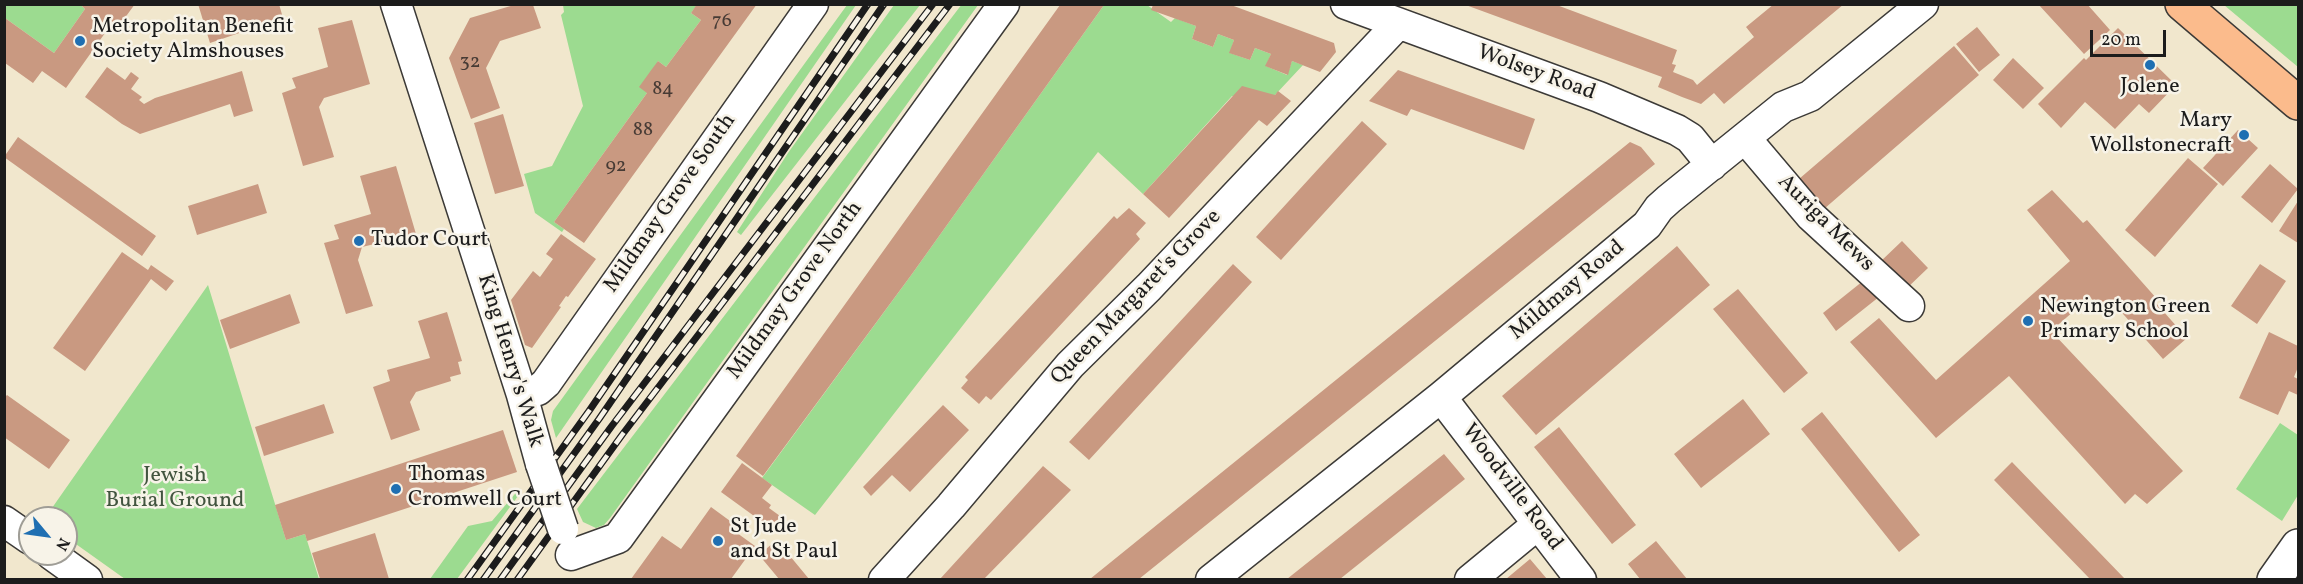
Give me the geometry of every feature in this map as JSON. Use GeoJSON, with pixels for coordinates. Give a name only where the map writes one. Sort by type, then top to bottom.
{"type":"FeatureCollection","features":[{"type":"Feature","properties":{"kind":"main road"},"geometry":{"type":"LineString","coordinates":[[2182,4],[2298,103]]}},
{"type":"Feature","properties":{"kind":"street","name":"King Henry's Walk"},"geometry":{"type":"LineString","coordinates":[[396,4],[571,554]]}},
{"type":"Feature","properties":{"kind":"street","name":"Mildmay Grove South"},"geometry":{"type":"LineString","coordinates":[[522,395],[538,390],[546,383],[813,4]]}},
{"type":"Feature","properties":{"kind":"street","name":"Mildmay Grove North"},"geometry":{"type":"LineString","coordinates":[[571,554],[618,538],[1004,4]]}},
{"type":"Feature","properties":{"kind":"street","name":"Wolsey Road"},"geometry":{"type":"LineString","coordinates":[[1346,4],[1599,97],[1677,130],[1690,138],[1712,165]]}},
{"type":"Feature","properties":{"kind":"street","name":"Mildmay Road"},"geometry":{"type":"LineString","coordinates":[[1211,579],[1441,397],[1647,225],[1659,208],[1783,107],[1810,96],[1923,4]]}},
{"type":"Feature","properties":{"kind":"street","name":"Queen Margaret's Grove"},"geometry":{"type":"LineString","coordinates":[[884,579],[929,531],[1070,365],[1149,287],[1398,24]]}},
{"type":"Feature","properties":{"kind":"street","name":"Auriga Mews"},"geometry":{"type":"LineString","coordinates":[[1745,138],[1811,216],[1909,306]]}},
{"type":"Feature","properties":{"kind":"street","name":"Woodville Road"},"geometry":{"type":"LineString","coordinates":[[1441,397],[1581,579]]}},
{"type":"Feature","properties":{"kind":"street"},"geometry":{"type":"LineString","coordinates":[[4,521],[18,531]]}},
{"type":"Feature","properties":{"kind":"street"},"geometry":{"type":"LineString","coordinates":[[1470,579],[1538,524]]}},
{"type":"Feature","properties":{"kind":"street"},"geometry":{"type":"LineString","coordinates":[[2274,579],[2298,546]]}},
{"type":"Feature","properties":{"kind":"street"},"geometry":{"type":"LineString","coordinates":[[68,566],[87,579]]}},
{"type":"Feature","properties":{"kind":"green space"},"geometry":{"type":"Polygon","coordinates":[[[80,4],[85,9],[54,53],[5,18],[5,5],[80,4]]]}},
{"type":"Feature","properties":{"kind":"green space"},"geometry":{"type":"Polygon","coordinates":[[[962,4],[978,5],[610,518],[604,525],[596,528],[583,522],[577,509],[962,4]]]}},
{"type":"Feature","properties":{"kind":"green space"},"geometry":{"type":"Polygon","coordinates":[[[563,5],[697,5],[691,13],[701,20],[666,67],[658,61],[647,93],[554,222],[564,229],[562,232],[535,213],[524,174],[552,166],[583,106],[561,15],[564,12],[563,5]]]}},
{"type":"Feature","properties":{"kind":"green space"},"geometry":{"type":"Polygon","coordinates":[[[847,5],[856,5],[556,438],[551,420],[553,411],[847,5]]]}},
{"type":"Feature","properties":{"kind":"green space"},"geometry":{"type":"Polygon","coordinates":[[[894,5],[920,5],[741,235],[737,232],[788,153],[894,5]]]}},
{"type":"Feature","properties":{"kind":"green space"},"geometry":{"type":"Polygon","coordinates":[[[1104,5],[1147,5],[1171,22],[1175,18],[1196,26],[1192,39],[1213,47],[1218,34],[1234,40],[1230,53],[1250,60],[1255,48],[1271,54],[1266,66],[1287,75],[1292,61],[1303,65],[1275,95],[1232,96],[1143,194],[1098,152],[815,515],[762,478],[912,274],[1104,5]]]}},
{"type":"Feature","properties":{"kind":"green space"},"geometry":{"type":"Polygon","coordinates":[[[2224,5],[2298,5],[2298,67],[2224,5]]]}},
{"type":"Feature","properties":{"kind":"green space","name":"Jewish Burial Ground"},"geometry":{"type":"Polygon","coordinates":[[[208,285],[286,540],[305,534],[319,579],[125,579],[78,546],[78,506],[53,506],[208,285]]]}},
{"type":"Feature","properties":{"kind":"green space"},"geometry":{"type":"Polygon","coordinates":[[[2280,423],[2298,435],[2298,495],[2282,521],[2236,489],[2280,423]]]}},
{"type":"Feature","properties":{"kind":"green space"},"geometry":{"type":"Polygon","coordinates":[[[520,488],[521,492],[457,579],[430,579],[468,526],[492,521],[520,488]]]}},
{"type":"Feature","properties":{"kind":"building","name":"Metropolitan Benefit Society Almshouses"},"geometry":{"type":"Polygon","coordinates":[[[80,4],[135,4],[116,30],[110,26],[66,88],[42,71],[33,83],[5,63],[5,18],[54,53],[85,9],[80,4]]]}},
{"type":"Feature","properties":{"kind":"building"},"geometry":{"type":"Polygon","coordinates":[[[198,4],[279,4],[283,18],[210,43],[198,4]]]}},
{"type":"Feature","properties":{"kind":"building"},"geometry":{"type":"Polygon","coordinates":[[[697,4],[757,4],[584,243],[554,222],[647,93],[639,87],[652,69],[658,61],[666,67],[701,20],[691,13],[697,4]]]}},
{"type":"Feature","properties":{"kind":"building"},"geometry":{"type":"Polygon","coordinates":[[[1463,4],[1554,4],[1677,50],[1672,64],[1676,65],[1673,72],[1693,80],[1697,85],[1754,37],[1746,27],[1774,4],[1844,4],[1724,104],[1714,93],[1701,104],[1658,87],[1662,77],[1463,4]]]}},
{"type":"Feature","properties":{"kind":"building"},"geometry":{"type":"Polygon","coordinates":[[[2038,4],[2087,4],[2110,30],[2084,54],[2038,4]]]}},
{"type":"Feature","properties":{"kind":"building"},"geometry":{"type":"Polygon","coordinates":[[[514,5],[533,5],[541,28],[500,41],[486,68],[500,108],[471,119],[449,58],[470,18],[514,5]]]}},
{"type":"Feature","properties":{"kind":"building"},"geometry":{"type":"Polygon","coordinates":[[[1060,5],[1104,5],[912,274],[763,476],[736,456],[1060,5]]]}},
{"type":"Feature","properties":{"kind":"building"},"geometry":{"type":"Polygon","coordinates":[[[1153,5],[1231,5],[1334,43],[1336,52],[1320,72],[1292,61],[1288,75],[1265,66],[1271,54],[1255,48],[1250,60],[1229,53],[1234,40],[1218,34],[1213,47],[1192,39],[1196,26],[1151,10],[1153,5]]]}},
{"type":"Feature","properties":{"kind":"building"},"geometry":{"type":"Polygon","coordinates":[[[352,20],[370,84],[324,98],[319,107],[334,157],[303,166],[282,93],[296,88],[292,78],[328,67],[318,28],[352,20]]]}},
{"type":"Feature","properties":{"kind":"building"},"geometry":{"type":"Polygon","coordinates":[[[1977,27],[2000,55],[1979,72],[1956,44],[1977,27]]]}},
{"type":"Feature","properties":{"kind":"building"},"geometry":{"type":"Polygon","coordinates":[[[2118,28],[2176,85],[2149,113],[2139,104],[2115,129],[2085,102],[2061,128],[2038,104],[2118,28]]]}},
{"type":"Feature","properties":{"kind":"building"},"geometry":{"type":"Polygon","coordinates":[[[1954,46],[1979,75],[1817,215],[1792,185],[1954,46]]]}},
{"type":"Feature","properties":{"kind":"building"},"geometry":{"type":"Polygon","coordinates":[[[2013,58],[2044,88],[2023,109],[1993,80],[2013,58]]]}},
{"type":"Feature","properties":{"kind":"building"},"geometry":{"type":"Polygon","coordinates":[[[107,67],[125,80],[131,72],[139,78],[131,89],[142,97],[139,100],[144,104],[155,98],[242,71],[253,111],[234,117],[230,104],[140,134],[85,97],[107,67]]]}},
{"type":"Feature","properties":{"kind":"building"},"geometry":{"type":"Polygon","coordinates":[[[1398,70],[1535,119],[1524,150],[1411,109],[1407,116],[1369,101],[1398,70]]]}},
{"type":"Feature","properties":{"kind":"building"},"geometry":{"type":"Polygon","coordinates":[[[1242,86],[1275,95],[1278,91],[1291,101],[1267,126],[1259,120],[1169,218],[1143,194],[1242,86]]]}},
{"type":"Feature","properties":{"kind":"building"},"geometry":{"type":"Polygon","coordinates":[[[503,114],[524,186],[495,194],[474,123],[503,114]]]}},
{"type":"Feature","properties":{"kind":"building"},"geometry":{"type":"Polygon","coordinates":[[[1362,121],[1387,144],[1281,260],[1256,237],[1362,121]]]}},
{"type":"Feature","properties":{"kind":"building"},"geometry":{"type":"Polygon","coordinates":[[[2238,130],[2258,148],[2223,186],[2203,168],[2238,130]]]}},
{"type":"Feature","properties":{"kind":"building"},"geometry":{"type":"Polygon","coordinates":[[[18,137],[156,236],[142,256],[4,157],[18,137]]]}},
{"type":"Feature","properties":{"kind":"building"},"geometry":{"type":"Polygon","coordinates":[[[1630,142],[1641,147],[1655,164],[1139,579],[1090,579],[1630,142]]]}},
{"type":"Feature","properties":{"kind":"building"},"geometry":{"type":"Polygon","coordinates":[[[2188,158],[2218,184],[2155,257],[2125,230],[2188,158]]]}},
{"type":"Feature","properties":{"kind":"building"},"geometry":{"type":"Polygon","coordinates":[[[2270,164],[2298,189],[2272,223],[2241,197],[2270,164]]]}},
{"type":"Feature","properties":{"kind":"building","name":"Tudor Court"},"geometry":{"type":"Polygon","coordinates":[[[396,166],[416,234],[362,247],[358,260],[373,306],[346,314],[324,243],[339,239],[334,225],[371,214],[360,176],[396,166]]]}},
{"type":"Feature","properties":{"kind":"building"},"geometry":{"type":"Polygon","coordinates":[[[258,184],[267,213],[197,235],[188,206],[258,184]]]}},
{"type":"Feature","properties":{"kind":"building"},"geometry":{"type":"Polygon","coordinates":[[[2052,190],[2083,223],[2087,220],[2157,299],[2155,302],[2187,338],[2163,359],[2116,306],[2106,315],[2090,297],[2051,331],[2183,471],[2147,504],[2135,494],[2125,504],[2009,376],[1936,438],[1850,342],[1879,318],[1936,380],[2070,261],[2027,210],[2052,190]]]}},
{"type":"Feature","properties":{"kind":"building"},"geometry":{"type":"Polygon","coordinates":[[[2298,201],[2298,243],[2279,231],[2298,201]]]}},
{"type":"Feature","properties":{"kind":"building"},"geometry":{"type":"Polygon","coordinates":[[[1129,208],[1146,223],[1136,234],[1140,239],[991,400],[986,396],[979,404],[961,388],[968,380],[965,377],[1114,216],[1117,219],[1129,208]]]}},
{"type":"Feature","properties":{"kind":"building"},"geometry":{"type":"Polygon","coordinates":[[[561,234],[596,259],[568,297],[566,296],[559,306],[561,307],[532,348],[525,345],[511,300],[533,271],[540,277],[553,259],[546,254],[561,234]]]}},
{"type":"Feature","properties":{"kind":"building"},"geometry":{"type":"Polygon","coordinates":[[[1902,241],[1928,268],[1906,289],[1880,262],[1902,241]]]}},
{"type":"Feature","properties":{"kind":"building"},"geometry":{"type":"Polygon","coordinates":[[[1677,246],[1710,285],[1536,435],[1502,396],[1677,246]]]}},
{"type":"Feature","properties":{"kind":"building"},"geometry":{"type":"Polygon","coordinates":[[[122,252],[148,270],[151,265],[174,281],[166,291],[151,279],[85,371],[53,348],[122,252]]]}},
{"type":"Feature","properties":{"kind":"building"},"geometry":{"type":"Polygon","coordinates":[[[1233,264],[1252,282],[1089,460],[1069,442],[1233,264]]]}},
{"type":"Feature","properties":{"kind":"building"},"geometry":{"type":"Polygon","coordinates":[[[2260,264],[2286,281],[2257,324],[2231,306],[2260,264]]]}},
{"type":"Feature","properties":{"kind":"building"},"geometry":{"type":"Polygon","coordinates":[[[1868,277],[1884,293],[1836,331],[1823,313],[1868,277]]]}},
{"type":"Feature","properties":{"kind":"building"},"geometry":{"type":"Polygon","coordinates":[[[1738,289],[1808,373],[1784,393],[1713,309],[1738,289]]]}},
{"type":"Feature","properties":{"kind":"building"},"geometry":{"type":"Polygon","coordinates":[[[290,294],[300,323],[230,349],[220,320],[290,294]]]}},
{"type":"Feature","properties":{"kind":"building","name":"Tudor Court"},"geometry":{"type":"Polygon","coordinates":[[[447,312],[462,361],[458,362],[461,374],[450,377],[451,381],[416,392],[410,402],[420,430],[391,440],[373,387],[390,381],[387,370],[430,358],[418,321],[447,312]]]}},
{"type":"Feature","properties":{"kind":"building"},"geometry":{"type":"Polygon","coordinates":[[[2269,332],[2298,346],[2298,367],[2294,377],[2298,379],[2298,395],[2289,391],[2278,415],[2239,398],[2269,332]]]}},
{"type":"Feature","properties":{"kind":"building"},"geometry":{"type":"Polygon","coordinates":[[[7,395],[70,440],[49,469],[4,437],[4,398],[7,395]]]}},
{"type":"Feature","properties":{"kind":"building"},"geometry":{"type":"Polygon","coordinates":[[[1743,399],[1770,434],[1701,488],[1674,454],[1743,399]]]}},
{"type":"Feature","properties":{"kind":"building"},"geometry":{"type":"Polygon","coordinates":[[[324,404],[334,433],[264,456],[255,427],[324,404]]]}},
{"type":"Feature","properties":{"kind":"building"},"geometry":{"type":"Polygon","coordinates":[[[943,405],[969,430],[910,492],[892,475],[871,496],[863,487],[943,405]]]}},
{"type":"Feature","properties":{"kind":"building"},"geometry":{"type":"Polygon","coordinates":[[[1822,412],[1920,535],[1899,552],[1801,429],[1822,412]]]}},
{"type":"Feature","properties":{"kind":"building"},"geometry":{"type":"Polygon","coordinates":[[[1559,427],[1636,525],[1612,544],[1534,447],[1559,427]]]}},
{"type":"Feature","properties":{"kind":"building","name":"Thomas Cromwell Court"},"geometry":{"type":"Polygon","coordinates":[[[503,430],[517,472],[307,541],[305,534],[286,540],[275,505],[503,430]]]}},
{"type":"Feature","properties":{"kind":"building"},"geometry":{"type":"Polygon","coordinates":[[[1444,454],[1465,479],[1340,579],[1287,579],[1444,454]]]}},
{"type":"Feature","properties":{"kind":"building"},"geometry":{"type":"Polygon","coordinates":[[[2012,462],[2125,579],[2090,579],[1994,480],[2012,462]]]}},
{"type":"Feature","properties":{"kind":"building"},"geometry":{"type":"Polygon","coordinates":[[[742,463],[772,485],[762,498],[771,505],[769,508],[780,516],[772,529],[721,492],[742,463]]]}},
{"type":"Feature","properties":{"kind":"building"},"geometry":{"type":"Polygon","coordinates":[[[1043,466],[1071,490],[984,579],[940,579],[1043,466]]]}},
{"type":"Feature","properties":{"kind":"building","name":"St Jude and St Paul"},"geometry":{"type":"Polygon","coordinates":[[[711,507],[741,529],[737,533],[755,546],[731,579],[631,579],[662,536],[681,549],[711,507]]]}},
{"type":"Feature","properties":{"kind":"building"},"geometry":{"type":"Polygon","coordinates":[[[375,533],[389,579],[320,579],[312,553],[375,533]]]}},
{"type":"Feature","properties":{"kind":"building"},"geometry":{"type":"Polygon","coordinates":[[[1656,541],[1687,579],[1640,579],[1628,564],[1656,541]]]}},
{"type":"Feature","properties":{"kind":"building"},"geometry":{"type":"Polygon","coordinates":[[[773,543],[786,559],[790,556],[809,579],[779,579],[759,555],[773,543]]]}},
{"type":"Feature","properties":{"kind":"building"},"geometry":{"type":"Polygon","coordinates":[[[1530,559],[1547,579],[1506,579],[1530,559]]]}},
{"type":"Feature","properties":{"kind":"railway"},"geometry":{"type":"LineString","coordinates":[[467,580],[589,411],[868,4]]}},
{"type":"Feature","properties":{"kind":"railway"},"geometry":{"type":"LineString","coordinates":[[483,580],[599,419],[884,4]]}},
{"type":"Feature","properties":{"kind":"railway"},"geometry":{"type":"LineString","coordinates":[[500,580],[611,427],[933,4]]}},
{"type":"Feature","properties":{"kind":"railway"},"geometry":{"type":"LineString","coordinates":[[517,580],[622,435],[950,4]]}},
{"type":"Feature","properties":{"kind":"place","name":"Metropolitan Benefit Society Almshouses"},"geometry":{"type":"Point","coordinates":[80,41]}},
{"type":"Feature","properties":{"kind":"place","name":"Jolene"},"geometry":{"type":"Point","coordinates":[2150,65]}},
{"type":"Feature","properties":{"kind":"place","name":"Mary Wollstonecraft"},"geometry":{"type":"Point","coordinates":[2244,135]}},
{"type":"Feature","properties":{"kind":"place","name":"Tudor Court"},"geometry":{"type":"Point","coordinates":[359,241]}},
{"type":"Feature","properties":{"kind":"place","name":"Newington Green Primary School"},"geometry":{"type":"Point","coordinates":[2028,321]}},
{"type":"Feature","properties":{"kind":"place","name":"Thomas Cromwell Court"},"geometry":{"type":"Point","coordinates":[396,489]}},
{"type":"Feature","properties":{"kind":"place","name":"St Jude and St Paul"},"geometry":{"type":"Point","coordinates":[718,541]}}]}
